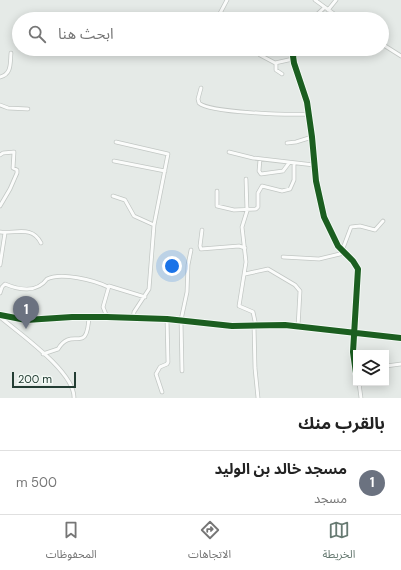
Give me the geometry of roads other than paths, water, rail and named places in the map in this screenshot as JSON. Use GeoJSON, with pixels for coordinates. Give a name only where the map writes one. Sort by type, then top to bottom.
{"type":"FeatureCollection","features":[{"type":"Feature","properties":{"kind":"street"},"geometry":{"type":"LineString","coordinates":[[221,12],[227,0]]}},
{"type":"Feature","properties":{"kind":"street"},"geometry":{"type":"LineString","coordinates":[[315,0],[331,12]]}},
{"type":"Feature","properties":{"kind":"street"},"geometry":{"type":"LineString","coordinates":[[328,10],[336,0]]}},
{"type":"Feature","properties":{"kind":"street"},"geometry":{"type":"LineString","coordinates":[[320,12],[324,8]]}},
{"type":"Feature","properties":{"kind":"street"},"geometry":{"type":"LineString","coordinates":[[389,48],[401,56]]}},
{"type":"Feature","properties":{"kind":"street"},"geometry":{"type":"LineString","coordinates":[[0,77],[5,76],[9,72],[11,53]]}},
{"type":"Feature","properties":{"kind":"street"},"geometry":{"type":"LineString","coordinates":[[262,56],[276,63],[293,59]]}},
{"type":"Feature","properties":{"kind":"street"},"geometry":{"type":"LineString","coordinates":[[294,56],[293,59],[306,98],[312,137],[314,165],[324,217],[338,246],[353,261],[358,269],[354,350]]}},
{"type":"Feature","properties":{"kind":"street"},"geometry":{"type":"LineString","coordinates":[[276,63],[276,70],[282,74]]}},
{"type":"Feature","properties":{"kind":"street"},"geometry":{"type":"LineString","coordinates":[[202,88],[198,99],[199,103],[212,109],[281,115],[308,114]]}},
{"type":"Feature","properties":{"kind":"street"},"geometry":{"type":"LineString","coordinates":[[0,105],[8,108],[28,109]]}},
{"type":"Feature","properties":{"kind":"street"},"geometry":{"type":"LineString","coordinates":[[287,143],[312,137]]}},
{"type":"Feature","properties":{"kind":"street"},"geometry":{"type":"LineString","coordinates":[[116,142],[167,153],[165,171],[154,224],[149,289],[134,312],[133,318]]}},
{"type":"Feature","properties":{"kind":"street"},"geometry":{"type":"LineString","coordinates":[[0,155],[3,153],[14,152],[12,167],[18,173],[13,185],[0,206]]}},
{"type":"Feature","properties":{"kind":"street"},"geometry":{"type":"LineString","coordinates":[[229,152],[260,159],[294,164],[314,165]]}},
{"type":"Feature","properties":{"kind":"street"},"geometry":{"type":"LineString","coordinates":[[260,159],[258,171],[261,174],[283,171],[289,163]]}},
{"type":"Feature","properties":{"kind":"street"},"geometry":{"type":"LineString","coordinates":[[114,161],[165,171]]}},
{"type":"Feature","properties":{"kind":"street"},"geometry":{"type":"LineString","coordinates":[[217,191],[217,206],[247,211],[258,208],[258,193],[262,186],[282,191],[290,189],[294,180],[294,164]]}},
{"type":"Feature","properties":{"kind":"street"},"geometry":{"type":"LineString","coordinates":[[246,179],[247,211],[242,227],[245,248],[245,274],[239,306],[253,312],[255,326],[255,368],[258,398]]}},
{"type":"Feature","properties":{"kind":"street"},"geometry":{"type":"LineString","coordinates":[[113,196],[125,200],[134,216],[154,224]]}},
{"type":"Feature","properties":{"kind":"street"},"geometry":{"type":"LineString","coordinates":[[343,252],[351,227],[358,226],[375,230],[383,221]]}},
{"type":"Feature","properties":{"kind":"street"},"geometry":{"type":"LineString","coordinates":[[0,232],[26,230],[39,238],[41,243]]}},
{"type":"Feature","properties":{"kind":"street"},"geometry":{"type":"LineString","coordinates":[[202,230],[201,249],[239,246],[245,248]]}},
{"type":"Feature","properties":{"kind":"street"},"geometry":{"type":"LineString","coordinates":[[0,265],[2,242],[5,232]]}},
{"type":"Feature","properties":{"kind":"street"},"geometry":{"type":"LineString","coordinates":[[182,371],[181,320],[188,286],[190,250]]}},
{"type":"Feature","properties":{"kind":"street"},"geometry":{"type":"LineString","coordinates":[[284,257],[321,259],[343,252]]}},
{"type":"Feature","properties":{"kind":"street"},"geometry":{"type":"LineString","coordinates":[[245,274],[268,269],[298,287],[301,295],[298,327]]}},
{"type":"Feature","properties":{"kind":"street"},"geometry":{"type":"LineString","coordinates":[[0,293],[5,284],[21,289],[36,288],[43,284],[47,279],[55,277],[90,280],[108,287],[111,286],[145,297]]}},
{"type":"Feature","properties":{"kind":"street"},"geometry":{"type":"LineString","coordinates":[[107,317],[103,310],[108,287]]}},
{"type":"Feature","properties":{"kind":"street"},"geometry":{"type":"LineString","coordinates":[[0,316],[26,320],[89,316],[168,319],[215,325],[298,327],[401,338]]}},
{"type":"Feature","properties":{"kind":"street"},"geometry":{"type":"LineString","coordinates":[[0,316],[67,377],[74,394],[74,398]]}},
{"type":"Feature","properties":{"kind":"street"},"geometry":{"type":"LineString","coordinates":[[43,354],[58,349],[62,342],[68,338],[82,340],[86,337],[89,316]]}},
{"type":"Feature","properties":{"kind":"street"},"geometry":{"type":"LineString","coordinates":[[162,392],[156,374],[160,367],[168,362],[168,319]]}},
{"type":"Feature","properties":{"kind":"street"},"geometry":{"type":"LineString","coordinates":[[389,366],[401,364]]}},
{"type":"Feature","properties":{"kind":"street"},"geometry":{"type":"LineString","coordinates":[[359,386],[361,398]]}},
{"type":"Feature","properties":{"kind":"place","name":"مسجد خالد بن الوليد"},"geometry":{"type":"Point","coordinates":[26,329]}}]}
